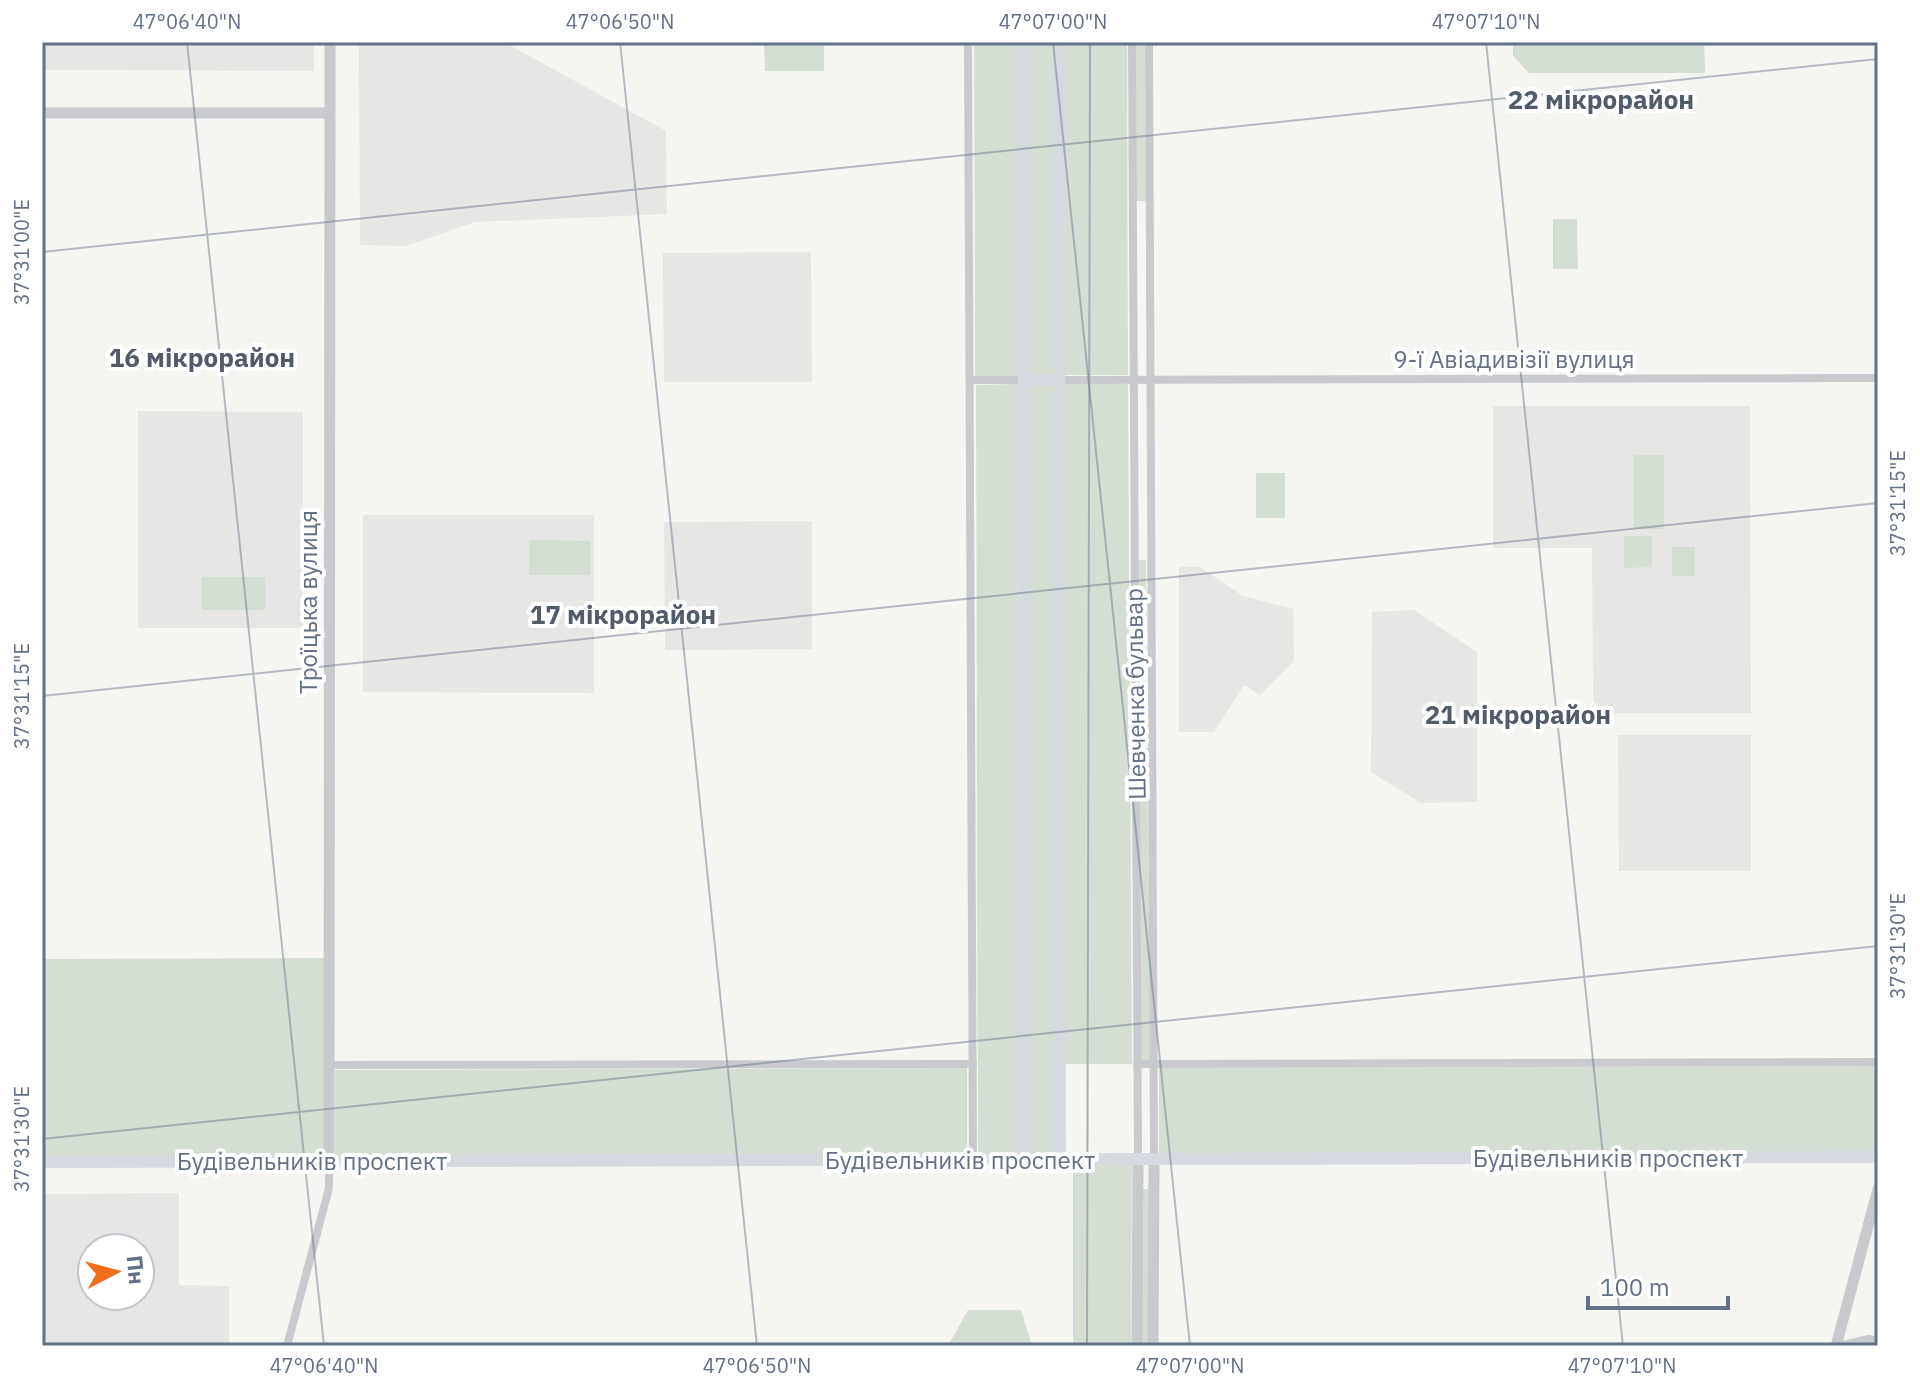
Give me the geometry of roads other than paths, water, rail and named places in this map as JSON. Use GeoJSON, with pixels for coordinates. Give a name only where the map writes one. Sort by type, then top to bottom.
{"type":"FeatureCollection","features":[{"type":"Feature","properties":{"kind":"main road"},"geometry":{"type":"LineString","coordinates":[[1024,42],[1024,1159]]}},
{"type":"Feature","properties":{"kind":"main road"},"geometry":{"type":"LineString","coordinates":[[1059,42],[1060,1159]]}},
{"type":"Feature","properties":{"kind":"main road"},"geometry":{"type":"LineString","coordinates":[[1024,380],[1060,380]]}},
{"type":"Feature","properties":{"kind":"main road","name":"Будівельників проспект"},"geometry":{"type":"LineString","coordinates":[[42,1162],[1878,1157]]}},
{"type":"Feature","properties":{"kind":"street","name":"Троїцька вулиця"},"geometry":{"type":"LineString","coordinates":[[329,1161],[330,42]]}},
{"type":"Feature","properties":{"kind":"street"},"geometry":{"type":"LineString","coordinates":[[968,42],[973,1160]]}},
{"type":"Feature","properties":{"kind":"street","name":"Шевченка бульвар"},"geometry":{"type":"LineString","coordinates":[[1132,42],[1137,1346]]}},
{"type":"Feature","properties":{"kind":"street","name":"Шевченка бульвар"},"geometry":{"type":"LineString","coordinates":[[1149,42],[1153,1346]]}},
{"type":"Feature","properties":{"kind":"street"},"geometry":{"type":"LineString","coordinates":[[42,113],[330,113]]}},
{"type":"Feature","properties":{"kind":"street"},"geometry":{"type":"LineString","coordinates":[[1132,204],[1149,204]]}},
{"type":"Feature","properties":{"kind":"street","name":"9-ї Авіадивізії вулиця"},"geometry":{"type":"LineString","coordinates":[[1060,380],[1878,378]]}},
{"type":"Feature","properties":{"kind":"street"},"geometry":{"type":"LineString","coordinates":[[970,380],[1024,380]]}},
{"type":"Feature","properties":{"kind":"street"},"geometry":{"type":"LineString","coordinates":[[1133,556],[1150,556]]}},
{"type":"Feature","properties":{"kind":"street"},"geometry":{"type":"LineString","coordinates":[[1137,1064],[1878,1062]]}},
{"type":"Feature","properties":{"kind":"street"},"geometry":{"type":"LineString","coordinates":[[329,1065],[973,1064]]}},
{"type":"Feature","properties":{"kind":"street"},"geometry":{"type":"LineString","coordinates":[[287,1346],[329,1188],[329,1161]]}},
{"type":"Feature","properties":{"kind":"street"},"geometry":{"type":"LineString","coordinates":[[1878,1189],[1838,1346],[1869,1339],[1878,1341]]}},
{"type":"Feature","properties":{"kind":"tram line"},"geometry":{"type":"LineString","coordinates":[[1087,1346],[1090,42]]}},
{"type":"Feature","properties":{"kind":"district","name":"22 мікрорайон"},"geometry":{"type":"Point","coordinates":[1601,99]}},
{"type":"Feature","properties":{"kind":"district","name":"16 мікрорайон"},"geometry":{"type":"Point","coordinates":[202,357]}},
{"type":"Feature","properties":{"kind":"district","name":"17 мікрорайон"},"geometry":{"type":"Point","coordinates":[623,614]}},
{"type":"Feature","properties":{"kind":"district","name":"21 мікрорайон"},"geometry":{"type":"Point","coordinates":[1518,714]}}]}
